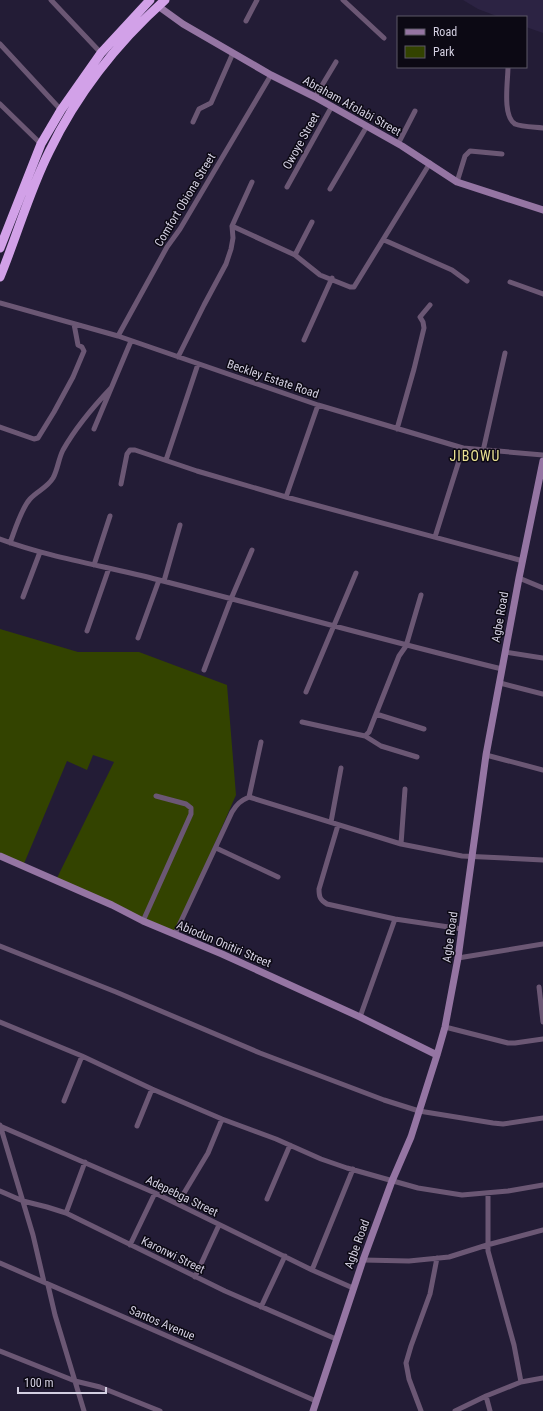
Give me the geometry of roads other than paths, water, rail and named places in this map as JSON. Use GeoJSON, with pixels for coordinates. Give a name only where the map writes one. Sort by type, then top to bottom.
{"type":"FeatureCollection","features":[{"type":"Feature","properties":{"kind":"highway"},"geometry":{"type":"LineString","coordinates":[[1,245],[41,144],[61,110],[101,52],[150,0]]}},
{"type":"Feature","properties":{"kind":"highway"},"geometry":{"type":"LineString","coordinates":[[0,277],[35,184],[49,152],[72,110],[83,92],[112,53],[139,23],[161,3]]}},
{"type":"Feature","properties":{"kind":"street"},"geometry":{"type":"LineString","coordinates":[[51,0],[101,52]]}},
{"type":"Feature","properties":{"kind":"street"},"geometry":{"type":"LineString","coordinates":[[246,22],[257,0]]}},
{"type":"Feature","properties":{"kind":"street"},"geometry":{"type":"LineString","coordinates":[[343,0],[384,38]]}},
{"type":"Feature","properties":{"kind":"street","name":"Abraham Afolabi Street"},"geometry":{"type":"LineString","coordinates":[[161,3],[183,24],[271,75],[332,106],[367,126],[457,182],[543,210]]}},
{"type":"Feature","properties":{"kind":"street"},"geometry":{"type":"LineString","coordinates":[[0,44],[61,110]]}},
{"type":"Feature","properties":{"kind":"street"},"geometry":{"type":"LineString","coordinates":[[193,122],[199,110],[211,103],[233,53]]}},
{"type":"Feature","properties":{"kind":"street"},"geometry":{"type":"LineString","coordinates":[[315,97],[336,62]]}},
{"type":"Feature","properties":{"kind":"street"},"geometry":{"type":"LineString","coordinates":[[508,68],[507,109],[510,119],[516,124],[543,128]]}},
{"type":"Feature","properties":{"kind":"street","name":"Comfort Obiona Street"},"geometry":{"type":"LineString","coordinates":[[118,336],[167,247],[180,229],[271,75]]}},
{"type":"Feature","properties":{"kind":"street"},"geometry":{"type":"LineString","coordinates":[[0,104],[41,144]]}},
{"type":"Feature","properties":{"kind":"street","name":"Owoye Street"},"geometry":{"type":"LineString","coordinates":[[287,186],[332,106]]}},
{"type":"Feature","properties":{"kind":"street"},"geometry":{"type":"LineString","coordinates":[[398,144],[415,111]]}},
{"type":"Feature","properties":{"kind":"street"},"geometry":{"type":"LineString","coordinates":[[330,188],[367,126]]}},
{"type":"Feature","properties":{"kind":"street"},"geometry":{"type":"LineString","coordinates":[[457,182],[465,156],[470,151],[502,154]]}},
{"type":"Feature","properties":{"kind":"street"},"geometry":{"type":"LineString","coordinates":[[232,226],[295,255],[320,275],[332,278],[350,287],[354,287],[430,164]]}},
{"type":"Feature","properties":{"kind":"street"},"geometry":{"type":"LineString","coordinates":[[178,357],[226,264],[232,249],[232,226],[252,182]]}},
{"type":"Feature","properties":{"kind":"street"},"geometry":{"type":"LineString","coordinates":[[295,255],[312,222]]}},
{"type":"Feature","properties":{"kind":"street"},"geometry":{"type":"LineString","coordinates":[[0,231],[1,245],[11,249]]}},
{"type":"Feature","properties":{"kind":"street"},"geometry":{"type":"LineString","coordinates":[[384,240],[452,270],[467,281]]}},
{"type":"Feature","properties":{"kind":"street"},"geometry":{"type":"LineString","coordinates":[[304,340],[332,278]]}},
{"type":"Feature","properties":{"kind":"street"},"geometry":{"type":"LineString","coordinates":[[510,282],[543,294]]}},
{"type":"Feature","properties":{"kind":"street","name":"Beckley Estate Road"},"geometry":{"type":"LineString","coordinates":[[0,302],[118,336],[318,405],[463,448],[483,451],[520,452],[543,456]]}},
{"type":"Feature","properties":{"kind":"street"},"geometry":{"type":"LineString","coordinates":[[397,429],[424,328],[420,317],[430,305]]}},
{"type":"Feature","properties":{"kind":"street"},"geometry":{"type":"LineString","coordinates":[[0,427],[34,439],[38,438],[73,377],[84,351],[82,347],[78,345],[74,324]]}},
{"type":"Feature","properties":{"kind":"street"},"geometry":{"type":"LineString","coordinates":[[94,429],[131,341]]}},
{"type":"Feature","properties":{"kind":"street"},"geometry":{"type":"LineString","coordinates":[[483,451],[505,353]]}},
{"type":"Feature","properties":{"kind":"street"},"geometry":{"type":"LineString","coordinates":[[166,460],[198,364]]}},
{"type":"Feature","properties":{"kind":"street"},"geometry":{"type":"LineString","coordinates":[[10,543],[26,504],[34,494],[44,488],[52,480],[58,468],[58,462],[63,451],[86,415],[111,388]]}},
{"type":"Feature","properties":{"kind":"street"},"geometry":{"type":"LineString","coordinates":[[286,497],[318,405]]}},
{"type":"Feature","properties":{"kind":"street"},"geometry":{"type":"LineString","coordinates":[[435,537],[463,448]]}},
{"type":"Feature","properties":{"kind":"street"},"geometry":{"type":"LineString","coordinates":[[121,484],[127,454],[130,450],[134,450],[197,471],[286,497],[522,561]]}},
{"type":"Feature","properties":{"kind":"street","name":"Agbe Road"},"geometry":{"type":"LineString","coordinates":[[313,1411],[363,1260],[392,1181],[411,1137],[445,1027],[458,958],[486,755],[518,578],[541,487],[543,461]]}},
{"type":"Feature","properties":{"kind":"street"},"geometry":{"type":"LineString","coordinates":[[94,565],[110,516]]}},
{"type":"Feature","properties":{"kind":"street"},"geometry":{"type":"LineString","coordinates":[[138,638],[162,581],[180,525]]}},
{"type":"Feature","properties":{"kind":"street"},"geometry":{"type":"LineString","coordinates":[[0,539],[40,552],[162,581],[406,646],[502,669]]}},
{"type":"Feature","properties":{"kind":"street"},"geometry":{"type":"LineString","coordinates":[[204,670],[231,599],[252,550]]}},
{"type":"Feature","properties":{"kind":"street"},"geometry":{"type":"LineString","coordinates":[[23,597],[40,552]]}},
{"type":"Feature","properties":{"kind":"street"},"geometry":{"type":"LineString","coordinates":[[87,631],[108,568]]}},
{"type":"Feature","properties":{"kind":"street"},"geometry":{"type":"LineString","coordinates":[[306,692],[356,573]]}},
{"type":"Feature","properties":{"kind":"street"},"geometry":{"type":"LineString","coordinates":[[518,578],[543,588]]}},
{"type":"Feature","properties":{"kind":"street"},"geometry":{"type":"LineString","coordinates":[[365,736],[369,732],[399,656],[406,646],[422,595]]}},
{"type":"Feature","properties":{"kind":"street"},"geometry":{"type":"LineString","coordinates":[[505,652],[543,658]]}},
{"type":"Feature","properties":{"kind":"street"},"geometry":{"type":"LineString","coordinates":[[500,683],[543,694]]}},
{"type":"Feature","properties":{"kind":"street"},"geometry":{"type":"LineString","coordinates":[[376,714],[424,729]]}},
{"type":"Feature","properties":{"kind":"street"},"geometry":{"type":"LineString","coordinates":[[302,722],[365,736],[381,746],[417,757]]}},
{"type":"Feature","properties":{"kind":"street"},"geometry":{"type":"LineString","coordinates":[[249,797],[261,742]]}},
{"type":"Feature","properties":{"kind":"street"},"geometry":{"type":"LineString","coordinates":[[486,755],[543,770]]}},
{"type":"Feature","properties":{"kind":"street"},"geometry":{"type":"LineString","coordinates":[[331,822],[341,768]]}},
{"type":"Feature","properties":{"kind":"street"},"geometry":{"type":"LineString","coordinates":[[401,844],[405,789]]}},
{"type":"Feature","properties":{"kind":"street"},"geometry":{"type":"LineString","coordinates":[[142,921],[191,814],[191,808],[186,804],[156,796]]}},
{"type":"Feature","properties":{"kind":"street"},"geometry":{"type":"LineString","coordinates":[[174,934],[236,804],[249,797],[401,844],[472,857],[543,860]]}},
{"type":"Feature","properties":{"kind":"street"},"geometry":{"type":"LineString","coordinates":[[338,825],[319,889],[321,901],[327,904],[395,919],[462,929]]}},
{"type":"Feature","properties":{"kind":"street"},"geometry":{"type":"LineString","coordinates":[[216,848],[278,877]]}},
{"type":"Feature","properties":{"kind":"street","name":"Abiodun Onitiri Street"},"geometry":{"type":"LineString","coordinates":[[0,856],[142,921],[222,954],[360,1017],[437,1055]]}},
{"type":"Feature","properties":{"kind":"street"},"geometry":{"type":"LineString","coordinates":[[360,1017],[395,919]]}},
{"type":"Feature","properties":{"kind":"street"},"geometry":{"type":"LineString","coordinates":[[458,958],[543,944]]}},
{"type":"Feature","properties":{"kind":"street"},"geometry":{"type":"LineString","coordinates":[[0,946],[116,992],[295,1067],[384,1100],[419,1111],[493,1124],[543,1118]]}},
{"type":"Feature","properties":{"kind":"street"},"geometry":{"type":"LineString","coordinates":[[539,987],[543,1022]]}},
{"type":"Feature","properties":{"kind":"street"},"geometry":{"type":"LineString","coordinates":[[0,1022],[82,1056],[152,1089],[222,1119],[290,1145],[321,1159],[392,1181],[418,1188],[462,1195],[488,1193],[543,1185]]}},
{"type":"Feature","properties":{"kind":"street"},"geometry":{"type":"LineString","coordinates":[[445,1027],[515,1043],[543,1039]]}},
{"type":"Feature","properties":{"kind":"street"},"geometry":{"type":"LineString","coordinates":[[64,1101],[82,1056]]}},
{"type":"Feature","properties":{"kind":"street"},"geometry":{"type":"LineString","coordinates":[[137,1126],[152,1089]]}},
{"type":"Feature","properties":{"kind":"street"},"geometry":{"type":"LineString","coordinates":[[178,1203],[208,1153],[222,1119]]}},
{"type":"Feature","properties":{"kind":"street"},"geometry":{"type":"LineString","coordinates":[[0,1126],[34,1235],[54,1314],[84,1411]]}},
{"type":"Feature","properties":{"kind":"street","name":"Adepebga Street"},"geometry":{"type":"LineString","coordinates":[[0,1126],[178,1203],[219,1225],[353,1288]]}},
{"type":"Feature","properties":{"kind":"street"},"geometry":{"type":"LineString","coordinates":[[267,1199],[290,1145]]}},
{"type":"Feature","properties":{"kind":"street"},"geometry":{"type":"LineString","coordinates":[[66,1213],[85,1162]]}},
{"type":"Feature","properties":{"kind":"street"},"geometry":{"type":"LineString","coordinates":[[312,1270],[353,1169]]}},
{"type":"Feature","properties":{"kind":"street","name":"Karonwi Street"},"geometry":{"type":"LineString","coordinates":[[0,1191],[23,1201],[66,1213],[195,1277],[336,1339]]}},
{"type":"Feature","properties":{"kind":"street"},"geometry":{"type":"LineString","coordinates":[[130,1245],[155,1193]]}},
{"type":"Feature","properties":{"kind":"street"},"geometry":{"type":"LineString","coordinates":[[488,1193],[487,1245],[489,1257],[514,1344],[521,1382]]}},
{"type":"Feature","properties":{"kind":"street"},"geometry":{"type":"LineString","coordinates":[[195,1277],[219,1225]]}},
{"type":"Feature","properties":{"kind":"street"},"geometry":{"type":"LineString","coordinates":[[363,1260],[409,1261],[437,1258],[543,1230]]}},
{"type":"Feature","properties":{"kind":"street"},"geometry":{"type":"LineString","coordinates":[[261,1307],[285,1256]]}},
{"type":"Feature","properties":{"kind":"street"},"geometry":{"type":"LineString","coordinates":[[421,1411],[409,1379],[406,1363],[430,1294],[437,1258]]}},
{"type":"Feature","properties":{"kind":"street","name":"Santos Avenue"},"geometry":{"type":"LineString","coordinates":[[0,1263],[316,1401]]}},
{"type":"Feature","properties":{"kind":"street"},"geometry":{"type":"LineString","coordinates":[[0,1351],[75,1381],[100,1387],[160,1411]]}},
{"type":"Feature","properties":{"kind":"street"},"geometry":{"type":"LineString","coordinates":[[455,1411],[486,1396],[521,1382],[543,1378]]}},
{"type":"Feature","properties":{"kind":"street"},"geometry":{"type":"LineString","coordinates":[[486,1396],[490,1411]]}},
{"type":"Feature","properties":{"kind":"district","name":"JIBOWU"},"geometry":{"type":"Point","coordinates":[475,456]}}]}
